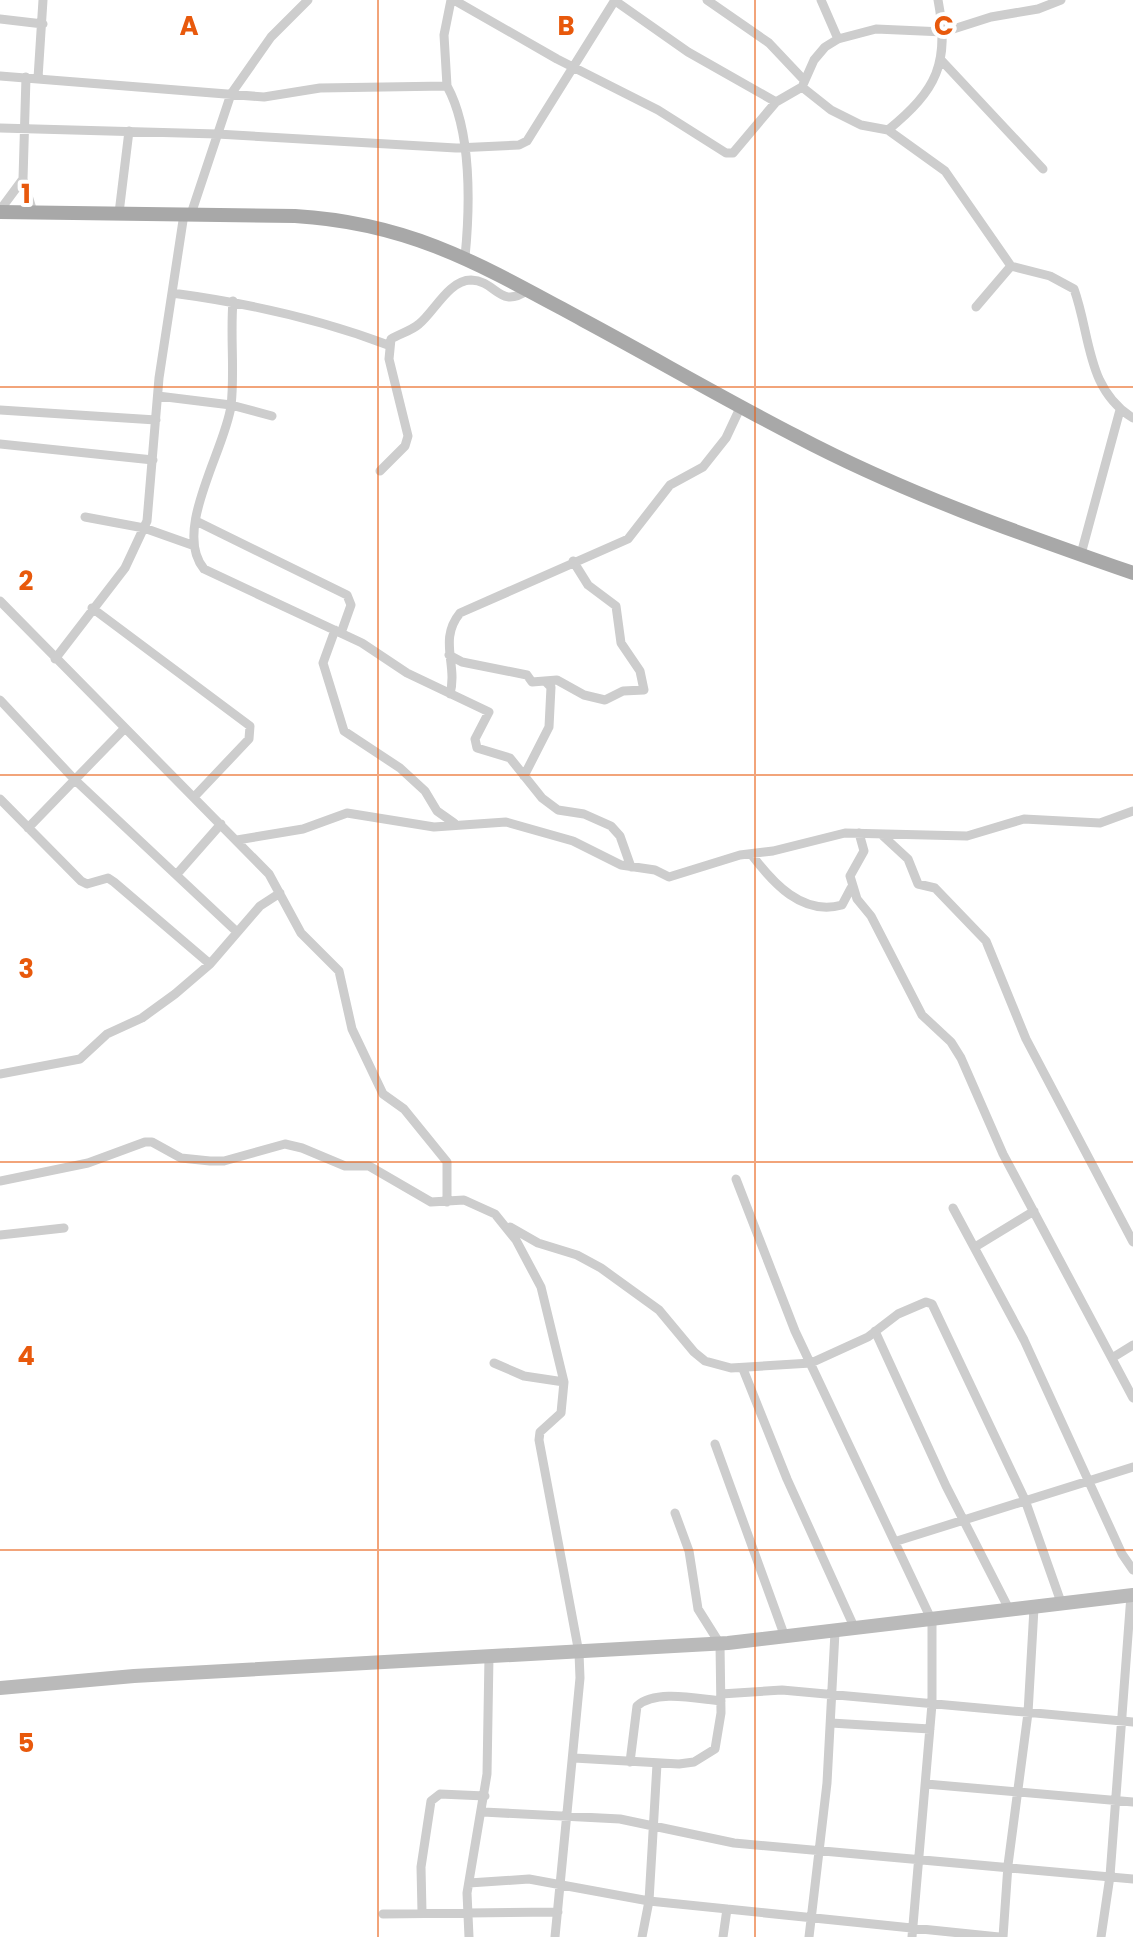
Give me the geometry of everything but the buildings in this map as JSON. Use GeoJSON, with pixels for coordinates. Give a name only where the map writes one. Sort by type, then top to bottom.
{"type":"FeatureCollection","features":[{"type":"Feature","properties":{"kind":"main road"},"geometry":{"type":"LineString","coordinates":[[0,211],[337,219],[404,233],[465,257],[741,406],[910,489],[1133,573]]}},
{"type":"Feature","properties":{"kind":"main road"},"geometry":{"type":"LineString","coordinates":[[0,1688],[134,1676],[720,1644],[1132,1595]]}},
{"type":"Feature","properties":{"kind":"street"},"geometry":{"type":"LineString","coordinates":[[38,78],[43,0]]}},
{"type":"Feature","properties":{"kind":"street"},"geometry":{"type":"LineString","coordinates":[[55,659],[125,568],[144,528],[172,293],[187,214],[231,94],[271,37],[308,0]]}},
{"type":"Feature","properties":{"kind":"street"},"geometry":{"type":"LineString","coordinates":[[465,257],[469,206],[464,147],[447,86],[444,35],[452,0],[658,110],[726,153],[740,148],[776,102],[803,83],[825,47],[838,39],[876,29],[944,32],[991,17],[1038,9],[1061,0]]}},
{"type":"Feature","properties":{"kind":"street"},"geometry":{"type":"LineString","coordinates":[[0,128],[217,134],[464,147],[523,143],[614,0],[688,52],[776,102]]}},
{"type":"Feature","properties":{"kind":"street"},"geometry":{"type":"LineString","coordinates":[[707,0],[769,43],[831,110],[861,125],[888,130],[945,171],[1011,266],[1050,276],[1074,289],[1095,373],[1120,410],[1133,418]]}},
{"type":"Feature","properties":{"kind":"street"},"geometry":{"type":"LineString","coordinates":[[821,0],[838,39]]}},
{"type":"Feature","properties":{"kind":"street"},"geometry":{"type":"LineString","coordinates":[[888,130],[931,88],[942,61],[944,32],[938,0]]}},
{"type":"Feature","properties":{"kind":"street"},"geometry":{"type":"LineString","coordinates":[[0,19],[43,24]]}},
{"type":"Feature","properties":{"kind":"street"},"geometry":{"type":"LineString","coordinates":[[942,61],[1043,169]]}},
{"type":"Feature","properties":{"kind":"street"},"geometry":{"type":"LineString","coordinates":[[0,76],[264,97],[320,88],[447,86]]}},
{"type":"Feature","properties":{"kind":"street"},"geometry":{"type":"LineString","coordinates":[[26,77],[27,131],[23,179],[33,212]]}},
{"type":"Feature","properties":{"kind":"street"},"geometry":{"type":"LineString","coordinates":[[119,213],[129,131]]}},
{"type":"Feature","properties":{"kind":"street"},"geometry":{"type":"LineString","coordinates":[[0,211],[23,179]]}},
{"type":"Feature","properties":{"kind":"street"},"geometry":{"type":"LineString","coordinates":[[976,307],[1011,266]]}},
{"type":"Feature","properties":{"kind":"street"},"geometry":{"type":"LineString","coordinates":[[380,471],[405,446],[408,436],[388,345],[391,339],[418,325],[455,285],[472,280],[514,299],[528,290]]}},
{"type":"Feature","properties":{"kind":"street"},"geometry":{"type":"LineString","coordinates":[[172,293],[233,301],[310,318],[388,345]]}},
{"type":"Feature","properties":{"kind":"street"},"geometry":{"type":"LineString","coordinates":[[233,301],[231,405],[196,521],[192,545],[204,569],[338,631],[450,694],[489,712],[475,739],[477,748],[510,758],[558,810],[584,814],[611,826],[620,836],[631,867]]}},
{"type":"Feature","properties":{"kind":"street"},"geometry":{"type":"LineString","coordinates":[[158,396],[231,405],[272,416]]}},
{"type":"Feature","properties":{"kind":"street"},"geometry":{"type":"LineString","coordinates":[[450,694],[447,636],[460,613],[628,539],[670,485],[703,467],[726,438],[741,406]]}},
{"type":"Feature","properties":{"kind":"street"},"geometry":{"type":"LineString","coordinates":[[0,410],[156,420]]}},
{"type":"Feature","properties":{"kind":"street"},"geometry":{"type":"LineString","coordinates":[[1081,554],[1120,410]]}},
{"type":"Feature","properties":{"kind":"street"},"geometry":{"type":"LineString","coordinates":[[0,444],[153,460]]}},
{"type":"Feature","properties":{"kind":"street"},"geometry":{"type":"LineString","coordinates":[[85,517],[144,528],[192,545]]}},
{"type":"Feature","properties":{"kind":"street"},"geometry":{"type":"LineString","coordinates":[[196,521],[347,595],[351,605],[323,663],[344,731],[400,768],[425,791],[437,811],[454,823]]}},
{"type":"Feature","properties":{"kind":"street"},"geometry":{"type":"LineString","coordinates":[[449,655],[462,662],[527,675],[532,682],[557,680],[584,695],[605,700],[623,691],[644,690],[640,671],[621,643],[616,606],[588,585],[573,561]]}},
{"type":"Feature","properties":{"kind":"street"},"geometry":{"type":"LineString","coordinates":[[0,601],[237,840],[280,893],[301,933],[339,971],[352,1029],[383,1094],[404,1109],[447,1162],[447,1202]]}},
{"type":"Feature","properties":{"kind":"street"},"geometry":{"type":"LineString","coordinates":[[92,608],[250,726],[249,739],[195,796]]}},
{"type":"Feature","properties":{"kind":"street"},"geometry":{"type":"LineString","coordinates":[[524,776],[549,727],[552,696],[546,682]]}},
{"type":"Feature","properties":{"kind":"street"},"geometry":{"type":"LineString","coordinates":[[0,700],[75,780],[237,932]]}},
{"type":"Feature","properties":{"kind":"street"},"geometry":{"type":"LineString","coordinates":[[28,828],[124,729]]}},
{"type":"Feature","properties":{"kind":"street"},"geometry":{"type":"LineString","coordinates":[[0,799],[81,881],[87,884],[108,878],[210,964]]}},
{"type":"Feature","properties":{"kind":"street"},"geometry":{"type":"LineString","coordinates":[[237,840],[303,829],[347,813],[412,825],[506,822],[573,841],[631,867],[655,870],[669,877],[709,863],[825,836],[859,833],[967,836],[1024,819],[1100,823],[1133,811]]}},
{"type":"Feature","properties":{"kind":"street"},"geometry":{"type":"LineString","coordinates":[[177,874],[221,824]]}},
{"type":"Feature","properties":{"kind":"street"},"geometry":{"type":"LineString","coordinates":[[751,854],[775,883],[803,903],[832,908],[848,899],[850,876],[864,851],[859,833]]}},
{"type":"Feature","properties":{"kind":"street"},"geometry":{"type":"LineString","coordinates":[[882,835],[908,859],[918,884],[935,888],[986,941],[1026,1039],[1133,1242]]}},
{"type":"Feature","properties":{"kind":"street"},"geometry":{"type":"LineString","coordinates":[[851,888],[879,929],[922,1015],[951,1042],[961,1058],[1003,1154],[1133,1398]]}},
{"type":"Feature","properties":{"kind":"street"},"geometry":{"type":"LineString","coordinates":[[0,1074],[80,1059],[107,1034],[158,1008],[210,964],[260,906],[280,893]]}},
{"type":"Feature","properties":{"kind":"street"},"geometry":{"type":"LineString","coordinates":[[0,1181],[88,1163],[145,1142],[152,1142],[181,1158],[210,1161],[224,1161],[285,1144],[345,1166],[369,1166],[431,1202],[464,1200],[480,1206],[538,1243],[577,1255],[601,1268],[659,1310],[705,1361],[743,1369],[811,1363],[875,1331],[898,1314],[926,1302],[932,1304],[1025,1500],[1062,1605]]}},
{"type":"Feature","properties":{"kind":"street"},"geometry":{"type":"LineString","coordinates":[[736,1179],[811,1363],[932,1621],[932,1704],[912,1933]]}},
{"type":"Feature","properties":{"kind":"street"},"geometry":{"type":"LineString","coordinates":[[953,1208],[1024,1340],[1088,1481],[1133,1570]]}},
{"type":"Feature","properties":{"kind":"street"},"geometry":{"type":"LineString","coordinates":[[975,1247],[1034,1211]]}},
{"type":"Feature","properties":{"kind":"street"},"geometry":{"type":"LineString","coordinates":[[505,1224],[541,1287],[564,1382],[561,1413],[540,1432],[539,1440],[579,1653],[580,1700],[555,1937]]}},
{"type":"Feature","properties":{"kind":"street"},"geometry":{"type":"LineString","coordinates":[[0,1235],[64,1228]]}},
{"type":"Feature","properties":{"kind":"street"},"geometry":{"type":"LineString","coordinates":[[875,1331],[963,1520],[1010,1611]]}},
{"type":"Feature","properties":{"kind":"street"},"geometry":{"type":"LineString","coordinates":[[1112,1358],[1133,1345]]}},
{"type":"Feature","properties":{"kind":"street"},"geometry":{"type":"LineString","coordinates":[[494,1363],[524,1376],[564,1382]]}},
{"type":"Feature","properties":{"kind":"street"},"geometry":{"type":"LineString","coordinates":[[743,1369],[798,1504],[855,1629]]}},
{"type":"Feature","properties":{"kind":"street"},"geometry":{"type":"LineString","coordinates":[[715,1444],[785,1637]]}},
{"type":"Feature","properties":{"kind":"street"},"geometry":{"type":"LineString","coordinates":[[897,1541],[1133,1467]]}},
{"type":"Feature","properties":{"kind":"street"},"geometry":{"type":"LineString","coordinates":[[574,1758],[657,1764],[694,1762],[715,1749],[721,1697],[720,1644],[701,1617],[689,1551],[675,1513]]}},
{"type":"Feature","properties":{"kind":"street"},"geometry":{"type":"LineString","coordinates":[[1101,1937],[1128,1722],[1132,1595]]}},
{"type":"Feature","properties":{"kind":"street"},"geometry":{"type":"LineString","coordinates":[[469,1883],[529,1879],[649,1901],[912,1933],[1001,1937],[1028,1713],[1034,1608]]}},
{"type":"Feature","properties":{"kind":"street"},"geometry":{"type":"LineString","coordinates":[[809,1937],[821,1851],[835,1632]]}},
{"type":"Feature","properties":{"kind":"street"},"geometry":{"type":"LineString","coordinates":[[469,1937],[469,1883],[485,1796],[489,1656]]}},
{"type":"Feature","properties":{"kind":"street"},"geometry":{"type":"LineString","coordinates":[[630,1762],[637,1706],[642,1702],[664,1698],[721,1697],[782,1690],[1128,1722]]}},
{"type":"Feature","properties":{"kind":"street"},"geometry":{"type":"LineString","coordinates":[[831,1723],[930,1729]]}},
{"type":"Feature","properties":{"kind":"street"},"geometry":{"type":"LineString","coordinates":[[642,1937],[649,1901],[657,1764]]}},
{"type":"Feature","properties":{"kind":"street"},"geometry":{"type":"LineString","coordinates":[[926,1784],[1133,1802]]}},
{"type":"Feature","properties":{"kind":"street"},"geometry":{"type":"LineString","coordinates":[[422,1912],[421,1867],[431,1801],[440,1794],[485,1796]]}},
{"type":"Feature","properties":{"kind":"street"},"geometry":{"type":"LineString","coordinates":[[483,1812],[568,1819],[620,1819],[734,1843],[1008,1865],[1133,1879]]}},
{"type":"Feature","properties":{"kind":"street"},"geometry":{"type":"LineString","coordinates":[[723,1937],[727,1909]]}},
{"type":"Feature","properties":{"kind":"street"},"geometry":{"type":"LineString","coordinates":[[383,1914],[558,1912]]}}]}
